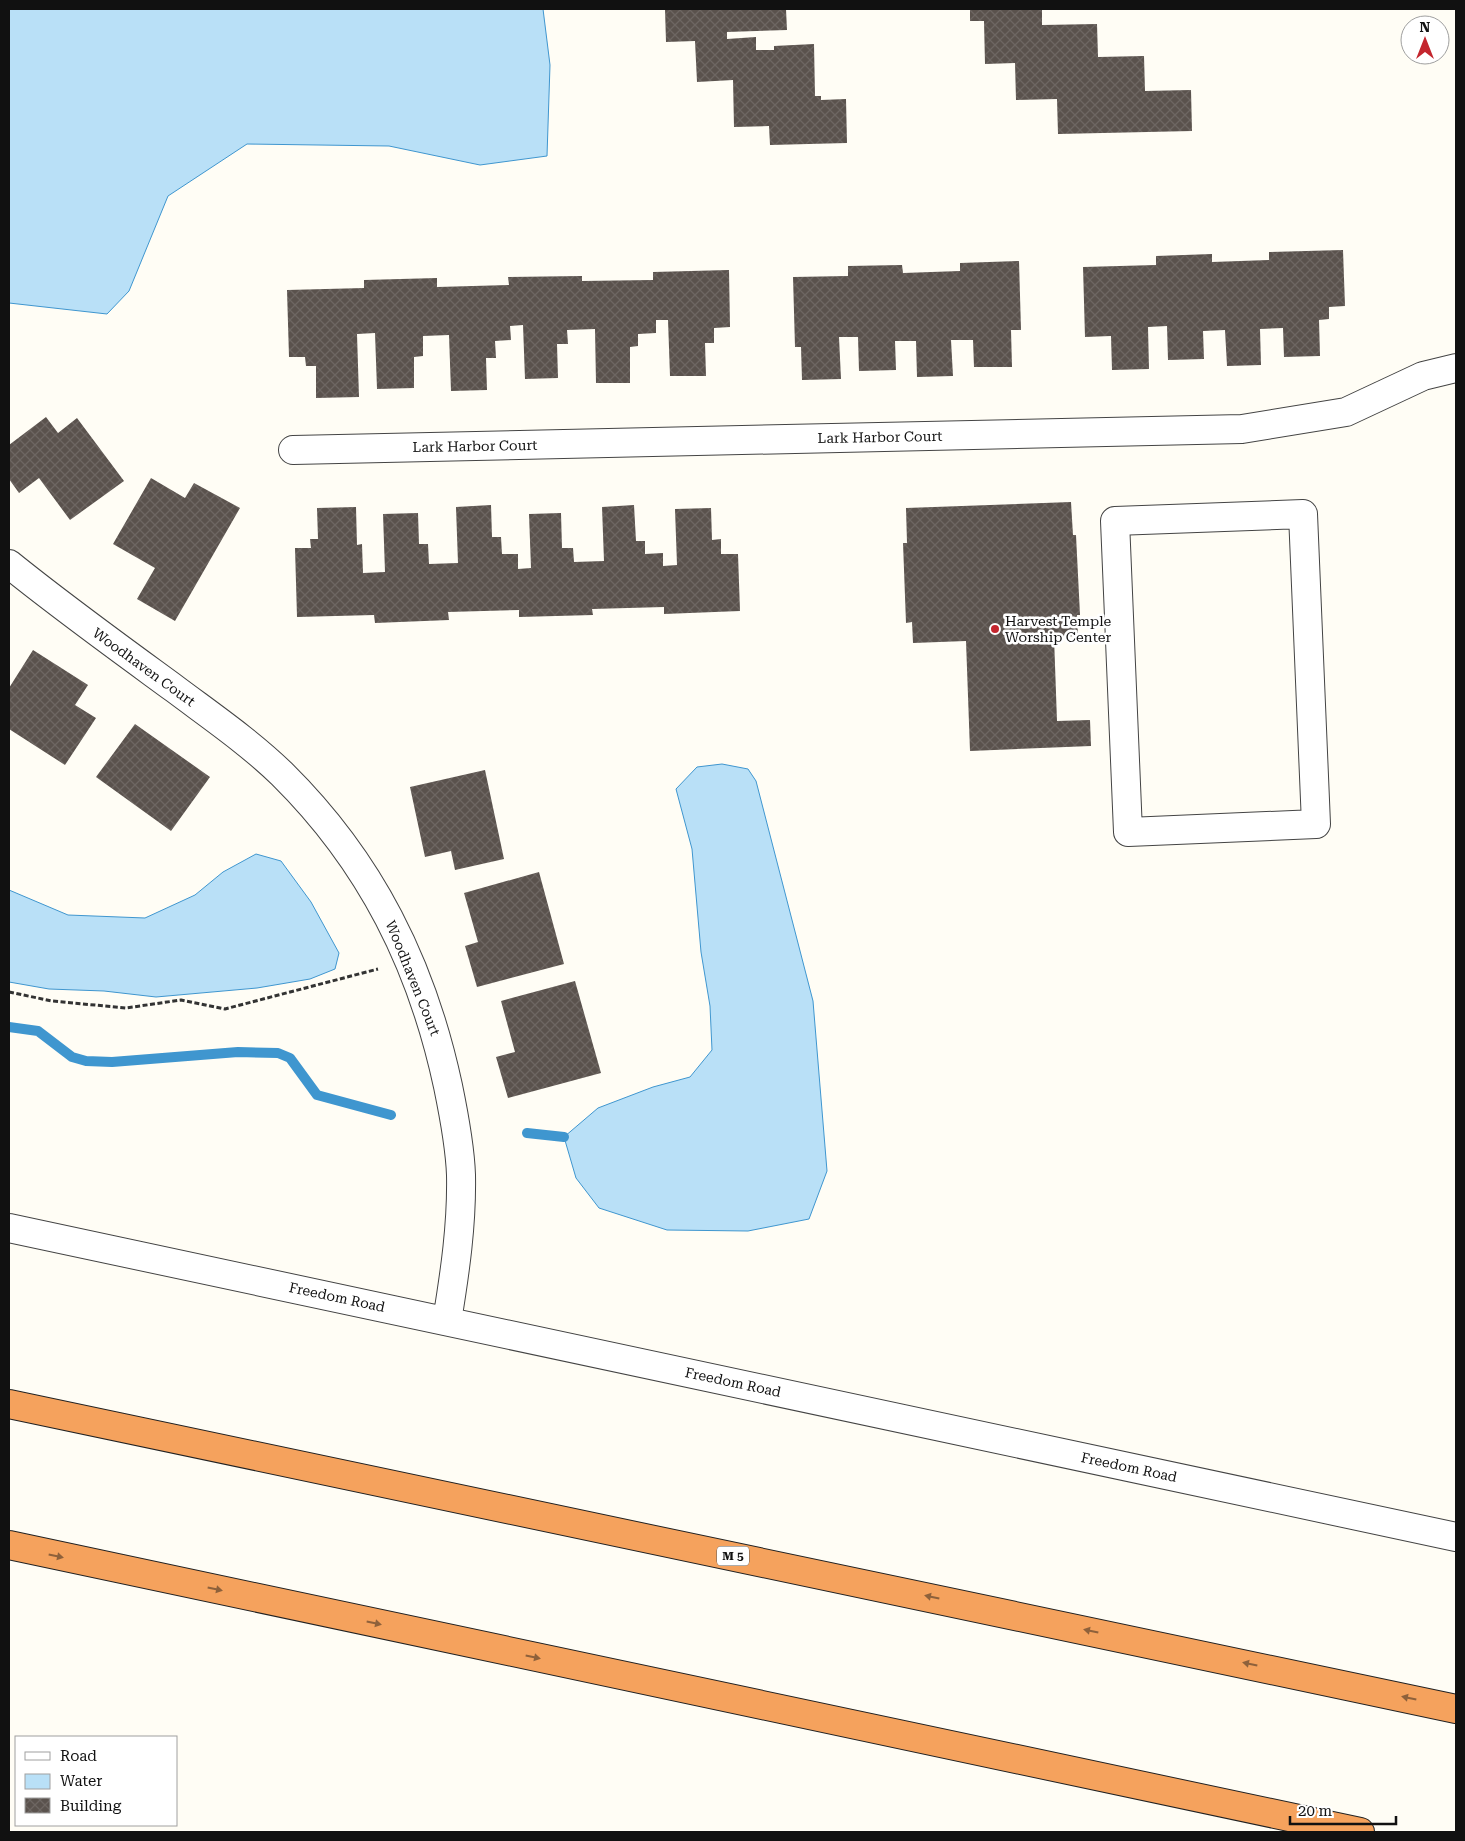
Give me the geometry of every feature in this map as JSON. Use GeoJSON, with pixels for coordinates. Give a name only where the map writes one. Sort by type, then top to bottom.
{"type":"FeatureCollection","features":[{"type":"Feature","properties":{"kind":"highway","name":"M 5"},"geometry":{"type":"LineString","coordinates":[[9,1404],[1456,1709]]}},
{"type":"Feature","properties":{"kind":"highway"},"geometry":{"type":"LineString","coordinates":[[9,1545],[1360,1832]]}},
{"type":"Feature","properties":{"kind":"street","name":"Lark Harbor Court"},"geometry":{"type":"LineString","coordinates":[[293,450],[1242,429],[1346,412],[1423,376],[1456,368]]}},
{"type":"Feature","properties":{"kind":"street"},"geometry":{"type":"LineString","coordinates":[[1303,514],[1310,692],[1316,824],[1128,832],[1115,521],[1303,514]]}},
{"type":"Feature","properties":{"kind":"street","name":"Woodhaven Court"},"geometry":{"type":"LineString","coordinates":[[9,564],[48,596],[224,726],[281,773],[322,817],[360,867],[396,931],[408,959],[437,1035],[452,1106],[461,1174],[456,1264],[447,1321]]}},
{"type":"Feature","properties":{"kind":"street","name":"Freedom Road"},"geometry":{"type":"LineString","coordinates":[[9,1228],[1456,1537]]}},
{"type":"Feature","properties":{"kind":"path"},"geometry":{"type":"LineString","coordinates":[[9,992],[52,1001],[126,1008],[181,1000],[225,1010],[408,959]]}},
{"type":"Feature","properties":{"kind":"water"},"geometry":{"type":"Polygon","coordinates":[[[9,9],[543,9],[550,65],[547,156],[480,165],[389,146],[247,144],[168,196],[129,291],[107,314],[9,303],[9,9]]]}},
{"type":"Feature","properties":{"kind":"water"},"geometry":{"type":"Polygon","coordinates":[[[722,764],[748,769],[756,781],[813,1001],[827,1171],[809,1219],[748,1231],[667,1230],[599,1208],[576,1178],[564,1137],[598,1108],[653,1087],[690,1077],[712,1050],[710,1006],[701,952],[692,849],[676,789],[697,767],[722,764]]]}},
{"type":"Feature","properties":{"kind":"water"},"geometry":{"type":"Polygon","coordinates":[[[256,854],[281,861],[311,902],[339,953],[335,969],[310,979],[257,988],[156,997],[104,991],[49,989],[9,982],[9,890],[68,915],[145,918],[195,895],[223,872],[256,854]]]}},
{"type":"Feature","properties":{"kind":"building"},"geometry":{"type":"Polygon","coordinates":[[[665,9],[786,9],[787,30],[727,32],[727,39],[756,37],[756,50],[774,50],[774,46],[814,44],[815,96],[821,96],[821,100],[846,99],[847,143],[770,145],[769,126],[734,127],[733,80],[697,82],[695,41],[666,42],[665,9]]]}},
{"type":"Feature","properties":{"kind":"building"},"geometry":{"type":"Polygon","coordinates":[[[970,9],[1042,9],[1042,25],[1097,24],[1098,57],[1144,56],[1145,91],[1191,90],[1192,131],[1058,134],[1057,99],[1016,100],[1015,63],[985,64],[984,21],[970,21],[970,9]]]}},
{"type":"Feature","properties":{"kind":"building"},"geometry":{"type":"Polygon","coordinates":[[[1343,250],[1345,306],[1329,307],[1329,319],[1319,320],[1320,356],[1284,357],[1283,328],[1260,329],[1261,365],[1227,366],[1225,330],[1203,331],[1204,359],[1168,360],[1167,326],[1148,327],[1149,369],[1112,370],[1111,336],[1085,337],[1083,267],[1156,265],[1156,256],[1212,254],[1212,262],[1269,260],[1269,252],[1343,250]]]}},
{"type":"Feature","properties":{"kind":"building"},"geometry":{"type":"Polygon","coordinates":[[[1019,261],[1021,330],[1011,330],[1012,367],[974,367],[973,340],[951,340],[953,376],[917,377],[916,341],[895,341],[896,370],[859,371],[858,337],[839,337],[841,379],[802,380],[801,347],[795,347],[793,277],[848,276],[848,266],[902,265],[903,273],[960,271],[960,263],[1019,261]]]}},
{"type":"Feature","properties":{"kind":"building"},"geometry":{"type":"Polygon","coordinates":[[[729,270],[730,327],[714,328],[714,343],[705,343],[706,376],[670,376],[668,320],[656,320],[656,333],[638,334],[638,346],[630,347],[630,383],[596,383],[595,329],[567,330],[568,344],[557,344],[558,378],[525,379],[523,325],[510,326],[511,340],[495,341],[496,358],[486,358],[487,390],[451,391],[449,335],[423,336],[423,356],[414,357],[414,388],[377,389],[375,333],[357,334],[359,397],[316,398],[316,366],[306,366],[305,357],[289,357],[287,290],[364,288],[364,280],[437,278],[437,287],[509,285],[508,277],[582,276],[582,281],[653,280],[653,272],[729,270]]]}},
{"type":"Feature","properties":{"kind":"building"},"geometry":{"type":"Polygon","coordinates":[[[46,417],[58,433],[77,418],[124,481],[70,520],[39,478],[19,493],[9,479],[9,445],[46,417]]]}},
{"type":"Feature","properties":{"kind":"building"},"geometry":{"type":"Polygon","coordinates":[[[151,478],[185,498],[194,483],[240,508],[175,621],[137,599],[155,568],[113,544],[151,478]]]}},
{"type":"Feature","properties":{"kind":"building","name":"Harvest Temple Worship Center"},"geometry":{"type":"Polygon","coordinates":[[[1071,502],[1073,535],[1076,535],[1080,615],[1077,615],[1078,636],[1054,637],[1057,721],[1090,720],[1091,746],[970,751],[966,641],[913,643],[912,622],[906,623],[903,543],[907,543],[906,508],[1071,502]]]}},
{"type":"Feature","properties":{"kind":"building"},"geometry":{"type":"Polygon","coordinates":[[[491,505],[492,537],[501,537],[502,554],[518,554],[518,569],[531,568],[529,514],[561,513],[562,548],[573,548],[574,562],[604,561],[602,507],[634,505],[636,541],[645,541],[645,554],[663,553],[663,566],[677,565],[675,509],[711,508],[712,540],[721,539],[721,554],[738,554],[740,611],[664,614],[664,607],[592,609],[593,615],[519,617],[519,610],[448,612],[449,620],[375,623],[374,615],[297,617],[295,548],[311,548],[310,539],[318,539],[317,508],[356,507],[357,545],[362,544],[363,573],[385,572],[383,514],[418,513],[419,544],[428,544],[429,564],[458,563],[456,507],[491,505]]]}},
{"type":"Feature","properties":{"kind":"building"},"geometry":{"type":"Polygon","coordinates":[[[33,650],[88,685],[75,705],[96,718],[65,765],[9,729],[9,688],[33,650]]]}},
{"type":"Feature","properties":{"kind":"building"},"geometry":{"type":"Polygon","coordinates":[[[135,724],[210,777],[171,831],[96,777],[135,724]]]}},
{"type":"Feature","properties":{"kind":"building"},"geometry":{"type":"Polygon","coordinates":[[[485,770],[504,859],[455,870],[451,851],[425,857],[410,787],[485,770]]]}},
{"type":"Feature","properties":{"kind":"building"},"geometry":{"type":"Polygon","coordinates":[[[539,872],[564,964],[477,987],[465,946],[478,942],[464,893],[539,872]]]}},
{"type":"Feature","properties":{"kind":"building"},"geometry":{"type":"Polygon","coordinates":[[[575,981],[601,1073],[508,1098],[496,1057],[515,1052],[501,1001],[575,981]]]}},
{"type":"Feature","properties":{"kind":"waterway"},"geometry":{"type":"LineString","coordinates":[[9,1027],[38,1031],[72,1057],[86,1061],[112,1062],[238,1052],[278,1053],[290,1058],[317,1095],[391,1115]]}},
{"type":"Feature","properties":{"kind":"waterway"},"geometry":{"type":"LineString","coordinates":[[527,1133],[564,1137]]}},
{"type":"Feature","properties":{"kind":"place","name":"Harvest Temple Worship Center"},"geometry":{"type":"Point","coordinates":[995,629]}}]}
